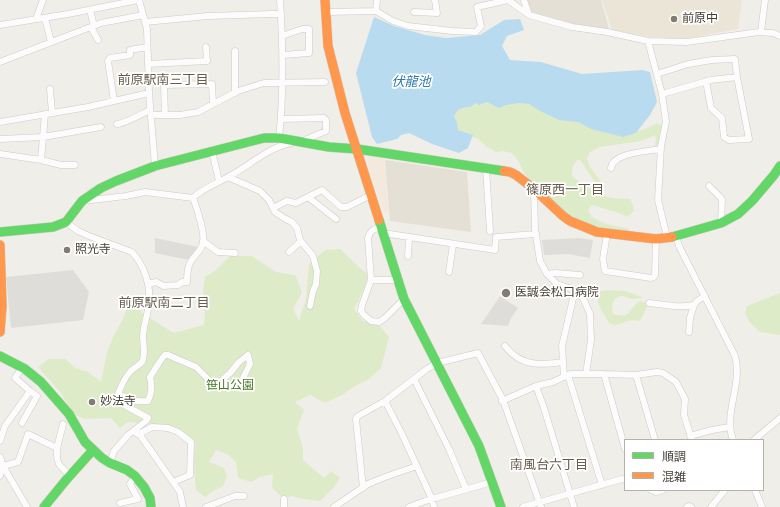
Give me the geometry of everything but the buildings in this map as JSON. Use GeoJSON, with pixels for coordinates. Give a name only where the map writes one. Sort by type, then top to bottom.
{"type":"FeatureCollection","features":[{"type":"Feature","properties":{"kind":"street"},"geometry":{"type":"LineString","coordinates":[[36,19],[43,0]]}},
{"type":"Feature","properties":{"kind":"street"},"geometry":{"type":"LineString","coordinates":[[0,26],[139,0],[147,30],[149,93],[155,166]]}},
{"type":"Feature","properties":{"kind":"street"},"geometry":{"type":"LineString","coordinates":[[279,138],[282,82],[280,0]]}},
{"type":"Feature","properties":{"kind":"street"},"geometry":{"type":"LineString","coordinates":[[325,0],[328,46],[345,112],[404,299],[479,446],[501,507]]}},
{"type":"Feature","properties":{"kind":"street"},"geometry":{"type":"LineString","coordinates":[[376,0],[376,11]]}},
{"type":"Feature","properties":{"kind":"street"},"geometry":{"type":"LineString","coordinates":[[414,12],[437,13],[435,0]]}},
{"type":"Feature","properties":{"kind":"street"},"geometry":{"type":"LineString","coordinates":[[326,12],[376,11],[393,21],[408,26],[476,32],[481,26],[477,7],[508,0],[529,15],[572,27],[607,32],[648,41],[687,42],[761,32],[780,36]]}},
{"type":"Feature","properties":{"kind":"street"},"geometry":{"type":"LineString","coordinates":[[524,0],[529,15]]}},
{"type":"Feature","properties":{"kind":"street"},"geometry":{"type":"LineString","coordinates":[[761,32],[765,0]]}},
{"type":"Feature","properties":{"kind":"street"},"geometry":{"type":"LineString","coordinates":[[90,10],[92,27],[98,40]]}},
{"type":"Feature","properties":{"kind":"street"},"geometry":{"type":"LineString","coordinates":[[145,22],[208,16],[281,14]]}},
{"type":"Feature","properties":{"kind":"street"},"geometry":{"type":"LineString","coordinates":[[0,62],[101,23],[143,15]]}},
{"type":"Feature","properties":{"kind":"street"},"geometry":{"type":"LineString","coordinates":[[45,18],[52,42]]}},
{"type":"Feature","properties":{"kind":"street"},"geometry":{"type":"LineString","coordinates":[[282,36],[302,29],[309,29],[309,53],[282,55]]}},
{"type":"Feature","properties":{"kind":"street"},"geometry":{"type":"LineString","coordinates":[[648,41],[662,94],[666,122],[661,149],[658,200],[671,237],[679,246],[735,356],[737,364],[737,378],[730,427],[732,439]]}},
{"type":"Feature","properties":{"kind":"street"},"geometry":{"type":"LineString","coordinates":[[114,101],[108,61],[110,58],[130,55],[130,50],[147,47]]}},
{"type":"Feature","properties":{"kind":"street"},"geometry":{"type":"LineString","coordinates":[[148,64],[207,61],[206,47]]}},
{"type":"Feature","properties":{"kind":"street"},"geometry":{"type":"LineString","coordinates":[[235,51],[235,93]]}},
{"type":"Feature","properties":{"kind":"street"},"geometry":{"type":"LineString","coordinates":[[657,74],[688,64],[712,60],[735,59],[749,139],[729,140],[724,137],[722,118],[711,108],[706,81]]}},
{"type":"Feature","properties":{"kind":"street"},"geometry":{"type":"LineString","coordinates":[[662,94],[706,81],[737,77]]}},
{"type":"Feature","properties":{"kind":"street"},"geometry":{"type":"LineString","coordinates":[[117,124],[122,124],[128,120],[151,112],[165,115],[180,115],[198,112],[235,93],[264,83],[325,82]]}},
{"type":"Feature","properties":{"kind":"street"},"geometry":{"type":"LineString","coordinates":[[165,115],[164,85],[212,84],[213,104]]}},
{"type":"Feature","properties":{"kind":"street"},"geometry":{"type":"LineString","coordinates":[[50,89],[52,113]]}},
{"type":"Feature","properties":{"kind":"street"},"geometry":{"type":"LineString","coordinates":[[0,122],[88,107],[149,93]]}},
{"type":"Feature","properties":{"kind":"street"},"geometry":{"type":"LineString","coordinates":[[41,160],[45,114]]}},
{"type":"Feature","properties":{"kind":"street"},"geometry":{"type":"LineString","coordinates":[[281,119],[324,118],[326,120],[326,131],[307,139],[306,142]]}},
{"type":"Feature","properties":{"kind":"street"},"geometry":{"type":"LineString","coordinates":[[0,139],[43,137],[101,127]]}},
{"type":"Feature","properties":{"kind":"street"},"geometry":{"type":"LineString","coordinates":[[0,232],[54,227],[66,222],[81,202],[101,188],[155,166],[264,138],[279,138],[329,147],[357,149],[510,172],[534,189],[570,221],[597,232],[656,239],[671,237],[721,223],[738,214],[777,175],[780,166]]}},
{"type":"Feature","properties":{"kind":"street"},"geometry":{"type":"LineString","coordinates":[[193,198],[197,193],[228,177],[271,150],[291,143],[291,140]]}},
{"type":"Feature","properties":{"kind":"street"},"geometry":{"type":"LineString","coordinates":[[611,168],[611,165],[615,159],[624,155],[661,149]]}},
{"type":"Feature","properties":{"kind":"street"},"geometry":{"type":"LineString","coordinates":[[212,151],[219,181]]}},
{"type":"Feature","properties":{"kind":"street"},"geometry":{"type":"LineString","coordinates":[[0,154],[41,160],[61,165],[75,165]]}},
{"type":"Feature","properties":{"kind":"street"},"geometry":{"type":"LineString","coordinates":[[486,168],[490,231]]}},
{"type":"Feature","properties":{"kind":"street"},"geometry":{"type":"LineString","coordinates":[[228,177],[260,191],[269,200],[275,212],[292,222],[297,228],[300,240],[313,256],[317,271],[316,284],[310,306]]}},
{"type":"Feature","properties":{"kind":"street"},"geometry":{"type":"LineString","coordinates":[[709,186],[722,199],[721,223]]}},
{"type":"Feature","properties":{"kind":"street"},"geometry":{"type":"LineString","coordinates":[[534,189],[536,234],[540,261],[548,274],[557,284],[576,290],[583,298],[590,314],[591,340],[586,374]]}},
{"type":"Feature","properties":{"kind":"street"},"geometry":{"type":"LineString","coordinates":[[273,208],[287,201],[296,203],[322,190],[341,207],[347,207],[371,195]]}},
{"type":"Feature","properties":{"kind":"street"},"geometry":{"type":"LineString","coordinates":[[81,202],[145,192],[193,198]]}},
{"type":"Feature","properties":{"kind":"street"},"geometry":{"type":"LineString","coordinates":[[308,197],[336,220]]}},
{"type":"Feature","properties":{"kind":"street"},"geometry":{"type":"LineString","coordinates":[[148,284],[156,282],[164,286],[178,285],[182,282],[187,282],[187,269],[203,243],[203,234],[193,198]]}},
{"type":"Feature","properties":{"kind":"street"},"geometry":{"type":"LineString","coordinates":[[66,222],[78,231],[132,252],[137,257],[148,284],[149,304],[143,337],[144,356],[142,362],[129,372],[117,399],[126,406],[148,418],[136,432]]}},
{"type":"Feature","properties":{"kind":"street"},"geometry":{"type":"LineString","coordinates":[[404,299],[379,322],[369,320],[364,315],[361,308],[362,302],[371,280],[368,238],[369,233],[372,230],[382,230],[409,237],[495,250],[496,237],[536,234]]}},
{"type":"Feature","properties":{"kind":"street"},"geometry":{"type":"LineString","coordinates":[[607,234],[603,259],[605,271],[650,278],[654,277],[655,275],[656,239]]}},
{"type":"Feature","properties":{"kind":"street"},"geometry":{"type":"LineString","coordinates":[[408,256],[409,237]]}},
{"type":"Feature","properties":{"kind":"street"},"geometry":{"type":"LineString","coordinates":[[203,241],[218,252],[234,253]]}},
{"type":"Feature","properties":{"kind":"street"},"geometry":{"type":"LineString","coordinates":[[289,252],[302,241]]}},
{"type":"Feature","properties":{"kind":"street"},"geometry":{"type":"LineString","coordinates":[[449,272],[453,244]]}},
{"type":"Feature","properties":{"kind":"street"},"geometry":{"type":"LineString","coordinates":[[0,245],[2,306],[0,332]]}},
{"type":"Feature","properties":{"kind":"street"},"geometry":{"type":"LineString","coordinates":[[548,274],[555,273],[580,275]]}},
{"type":"Feature","properties":{"kind":"street"},"geometry":{"type":"LineString","coordinates":[[371,280],[398,280]]}},
{"type":"Feature","properties":{"kind":"street"},"geometry":{"type":"LineString","coordinates":[[576,290],[562,346],[563,362],[566,376],[602,485]]}},
{"type":"Feature","properties":{"kind":"street"},"geometry":{"type":"LineString","coordinates":[[689,332],[690,318],[694,305],[705,296]]}},
{"type":"Feature","properties":{"kind":"street"},"geometry":{"type":"LineString","coordinates":[[649,303],[679,307],[694,305]]}},
{"type":"Feature","properties":{"kind":"street"},"geometry":{"type":"LineString","coordinates":[[505,346],[513,355],[532,363],[548,364],[563,362]]}},
{"type":"Feature","properties":{"kind":"street"},"geometry":{"type":"LineString","coordinates":[[363,488],[356,419],[358,416],[386,402],[427,368],[436,363],[478,353],[503,401],[540,505]]}},
{"type":"Feature","properties":{"kind":"street"},"geometry":{"type":"LineString","coordinates":[[118,394],[138,402],[148,401],[152,384],[150,377],[165,355],[196,367],[210,381],[218,383],[230,374],[239,362],[248,355],[250,364],[241,382]]}},
{"type":"Feature","properties":{"kind":"street"},"geometry":{"type":"LineString","coordinates":[[0,356],[22,368],[42,382],[69,414],[85,442],[102,458],[127,470],[135,476],[144,487],[150,498],[151,507]]}},
{"type":"Feature","properties":{"kind":"street"},"geometry":{"type":"LineString","coordinates":[[22,368],[16,378],[37,396],[22,423]]}},
{"type":"Feature","properties":{"kind":"street"},"geometry":{"type":"LineString","coordinates":[[503,401],[536,386],[553,382],[570,374],[636,375],[657,372],[662,373],[676,382],[685,399],[684,415],[691,438],[712,430],[730,427]]}},
{"type":"Feature","properties":{"kind":"street"},"geometry":{"type":"LineString","coordinates":[[604,374],[624,445]]}},
{"type":"Feature","properties":{"kind":"street"},"geometry":{"type":"LineString","coordinates":[[636,375],[655,439]]}},
{"type":"Feature","properties":{"kind":"street"},"geometry":{"type":"LineString","coordinates":[[414,379],[449,449],[466,490]]}},
{"type":"Feature","properties":{"kind":"street"},"geometry":{"type":"LineString","coordinates":[[536,386],[571,493],[574,507]]}},
{"type":"Feature","properties":{"kind":"street"},"geometry":{"type":"LineString","coordinates":[[0,441],[5,426],[30,391]]}},
{"type":"Feature","properties":{"kind":"street"},"geometry":{"type":"LineString","coordinates":[[386,402],[417,466],[432,499],[434,507]]}},
{"type":"Feature","properties":{"kind":"street"},"geometry":{"type":"LineString","coordinates":[[755,439],[780,418]]}},
{"type":"Feature","properties":{"kind":"street"},"geometry":{"type":"LineString","coordinates":[[63,424],[57,454],[59,464],[70,476]]}},
{"type":"Feature","properties":{"kind":"street"},"geometry":{"type":"LineString","coordinates":[[110,462],[114,451],[128,435],[152,427],[168,428],[178,432],[191,442],[190,475],[173,482]]}},
{"type":"Feature","properties":{"kind":"street"},"geometry":{"type":"LineString","coordinates":[[136,432],[180,492],[183,507]]}},
{"type":"Feature","properties":{"kind":"street"},"geometry":{"type":"LineString","coordinates":[[3,466],[18,462],[28,434],[57,448]]}},
{"type":"Feature","properties":{"kind":"street"},"geometry":{"type":"LineString","coordinates":[[44,507],[93,450]]}},
{"type":"Feature","properties":{"kind":"street"},"geometry":{"type":"LineString","coordinates":[[0,457],[3,466],[27,507]]}},
{"type":"Feature","properties":{"kind":"street"},"geometry":{"type":"LineString","coordinates":[[0,476],[3,466]]}},
{"type":"Feature","properties":{"kind":"street"},"geometry":{"type":"LineString","coordinates":[[334,507],[368,484],[385,476],[417,466]]}},
{"type":"Feature","properties":{"kind":"street"},"geometry":{"type":"LineString","coordinates":[[120,503],[138,499],[130,484],[135,476]]}},
{"type":"Feature","properties":{"kind":"street"},"geometry":{"type":"LineString","coordinates":[[523,507],[540,505],[571,493],[624,480]]}},
{"type":"Feature","properties":{"kind":"street"},"geometry":{"type":"LineString","coordinates":[[409,507],[492,482]]}},
{"type":"Feature","properties":{"kind":"street"},"geometry":{"type":"LineString","coordinates":[[711,507],[724,491]]}},
{"type":"Feature","properties":{"kind":"street"},"geometry":{"type":"LineString","coordinates":[[755,491],[762,507]]}},
{"type":"Feature","properties":{"kind":"street"},"geometry":{"type":"LineString","coordinates":[[206,507],[235,496],[244,496]]}},
{"type":"Feature","properties":{"kind":"street"},"geometry":{"type":"LineString","coordinates":[[284,499],[284,507]]}},
{"type":"Feature","properties":{"kind":"street"},"geometry":{"type":"LineString","coordinates":[[687,507],[691,507]]}},
{"type":"Feature","properties":{"kind":"shaded area"},"geometry":{"type":"Polygon","coordinates":[[[526,0],[601,0],[609,29],[572,25],[530,14],[526,0]]]}},
{"type":"Feature","properties":{"kind":"shaded area","name":"前原中"},"geometry":{"type":"Polygon","coordinates":[[[602,0],[742,0],[738,29],[685,39],[651,37],[612,30],[602,0]]]}},
{"type":"Feature","properties":{"kind":"shaded area"},"geometry":{"type":"Polygon","coordinates":[[[369,156],[384,158],[388,212],[383,211],[367,161],[369,156]]]}},
{"type":"Feature","properties":{"kind":"shaded area"},"geometry":{"type":"Polygon","coordinates":[[[385,160],[467,172],[471,232],[390,221],[385,160]]]}},
{"type":"Feature","properties":{"kind":"shaded area"},"geometry":{"type":"Polygon","coordinates":[[[155,238],[198,247],[189,260],[155,253],[155,238]]]}},
{"type":"Feature","properties":{"kind":"shaded area"},"geometry":{"type":"Polygon","coordinates":[[[579,238],[593,240],[590,258],[568,254],[544,255],[542,240],[579,238]]]}},
{"type":"Feature","properties":{"kind":"shaded area"},"geometry":{"type":"Polygon","coordinates":[[[73,270],[89,292],[83,320],[11,328],[6,277],[73,270]]]}},
{"type":"Feature","properties":{"kind":"shaded area"},"geometry":{"type":"Polygon","coordinates":[[[500,296],[518,308],[511,318],[508,326],[481,324],[500,296]]]}},
{"type":"Feature","properties":{"kind":"green space"},"geometry":{"type":"Polygon","coordinates":[[[528,100],[626,133],[642,130],[657,123],[661,125],[662,129],[659,135],[659,146],[655,147],[655,135],[641,141],[600,147],[590,152],[587,158],[590,167],[605,187],[600,188],[594,182],[580,160],[577,160],[573,166],[572,176],[592,190],[609,197],[630,199],[634,211],[627,217],[592,205],[588,210],[592,217],[603,223],[629,229],[629,232],[611,231],[595,227],[565,212],[530,181],[512,153],[503,151],[496,152],[487,147],[478,139],[458,132],[452,115],[456,109],[478,101],[528,100]]]}},
{"type":"Feature","properties":{"kind":"green space","name":"笹山公園"},"geometry":{"type":"Polygon","coordinates":[[[340,249],[368,274],[361,297],[354,309],[363,321],[380,326],[389,337],[381,368],[369,379],[325,403],[310,395],[295,402],[304,410],[297,429],[303,448],[303,460],[324,478],[331,471],[340,478],[333,488],[320,501],[292,496],[283,498],[272,488],[273,474],[260,477],[251,482],[238,478],[236,462],[227,454],[216,450],[209,462],[224,468],[227,477],[223,486],[205,497],[196,490],[193,459],[196,443],[183,434],[177,427],[128,422],[120,428],[111,418],[85,419],[74,415],[61,393],[38,367],[49,359],[66,359],[75,368],[88,372],[101,382],[107,352],[130,301],[145,314],[174,333],[204,325],[205,308],[203,290],[205,277],[216,270],[230,256],[252,256],[276,272],[295,275],[302,292],[293,309],[299,321],[306,299],[309,264],[325,250],[340,249]]]}},
{"type":"Feature","properties":{"kind":"green space"},"geometry":{"type":"Polygon","coordinates":[[[600,291],[625,291],[642,297],[632,299],[623,296],[619,297],[614,300],[612,305],[613,314],[626,315],[640,301],[646,303],[647,307],[639,321],[632,320],[615,325],[610,324],[600,308],[598,295],[600,291]]]}},
{"type":"Feature","properties":{"kind":"green space"},"geometry":{"type":"Polygon","coordinates":[[[780,293],[780,335],[760,332],[749,322],[745,313],[747,306],[780,293]]]}},
{"type":"Feature","properties":{"kind":"water","name":"伏龍池"},"geometry":{"type":"Polygon","coordinates":[[[374,17],[394,26],[425,35],[446,38],[480,35],[504,20],[520,19],[524,30],[507,36],[502,46],[510,60],[541,62],[582,74],[642,70],[650,72],[657,102],[650,115],[636,133],[623,137],[591,129],[578,122],[559,120],[529,104],[519,103],[506,105],[499,108],[487,102],[479,105],[476,103],[470,107],[458,110],[454,116],[458,130],[473,135],[468,148],[459,153],[432,144],[409,133],[401,135],[397,139],[377,144],[372,137],[356,73],[374,17]]]}},
{"type":"Feature","properties":{"kind":"traffic: fast"},"geometry":{"type":"LineString","coordinates":[[0,232],[53,227],[66,222],[82,201],[101,188],[116,181],[155,166],[264,138],[279,138],[329,147],[357,149],[504,171]]}},
{"type":"Feature","properties":{"kind":"traffic: fast"},"geometry":{"type":"LineString","coordinates":[[672,237],[721,223],[738,214],[752,201],[780,166]]}},
{"type":"Feature","properties":{"kind":"traffic: fast"},"geometry":{"type":"LineString","coordinates":[[379,220],[404,299],[479,446],[501,507]]}},
{"type":"Feature","properties":{"kind":"traffic: fast"},"geometry":{"type":"LineString","coordinates":[[0,356],[25,369],[41,382],[69,414],[85,442],[102,458],[127,470],[135,476],[144,487],[150,498],[151,507]]}},
{"type":"Feature","properties":{"kind":"traffic: fast"},"geometry":{"type":"LineString","coordinates":[[44,507],[93,450]]}},
{"type":"Feature","properties":{"kind":"traffic: slow"},"geometry":{"type":"LineString","coordinates":[[325,0],[328,46],[345,113],[379,220]]}},
{"type":"Feature","properties":{"kind":"traffic: slow"},"geometry":{"type":"LineString","coordinates":[[504,171],[516,175],[570,221],[597,232],[656,239],[672,237]]}},
{"type":"Feature","properties":{"kind":"traffic: slow"},"geometry":{"type":"LineString","coordinates":[[0,245],[2,306],[0,332]]}},
{"type":"Feature","properties":{"kind":"place","name":"前原中"},"geometry":{"type":"Point","coordinates":[674,19]}},
{"type":"Feature","properties":{"kind":"place","name":"照光寺"},"geometry":{"type":"Point","coordinates":[67,250]}},
{"type":"Feature","properties":{"kind":"place","name":"医誠会松口病院"},"geometry":{"type":"Point","coordinates":[506,293]}},
{"type":"Feature","properties":{"kind":"place","name":"妙法寺"},"geometry":{"type":"Point","coordinates":[92,402]}},
{"type":"Feature","properties":{"kind":"district","name":"前原駅南三丁目"},"geometry":{"type":"Point","coordinates":[163,80]}},
{"type":"Feature","properties":{"kind":"district","name":"篠原西一丁目"},"geometry":{"type":"Point","coordinates":[565,190]}},
{"type":"Feature","properties":{"kind":"district","name":"前原駅南二丁目"},"geometry":{"type":"Point","coordinates":[164,303]}},
{"type":"Feature","properties":{"kind":"district","name":"南風台六丁目"},"geometry":{"type":"Point","coordinates":[549,465]}}]}
